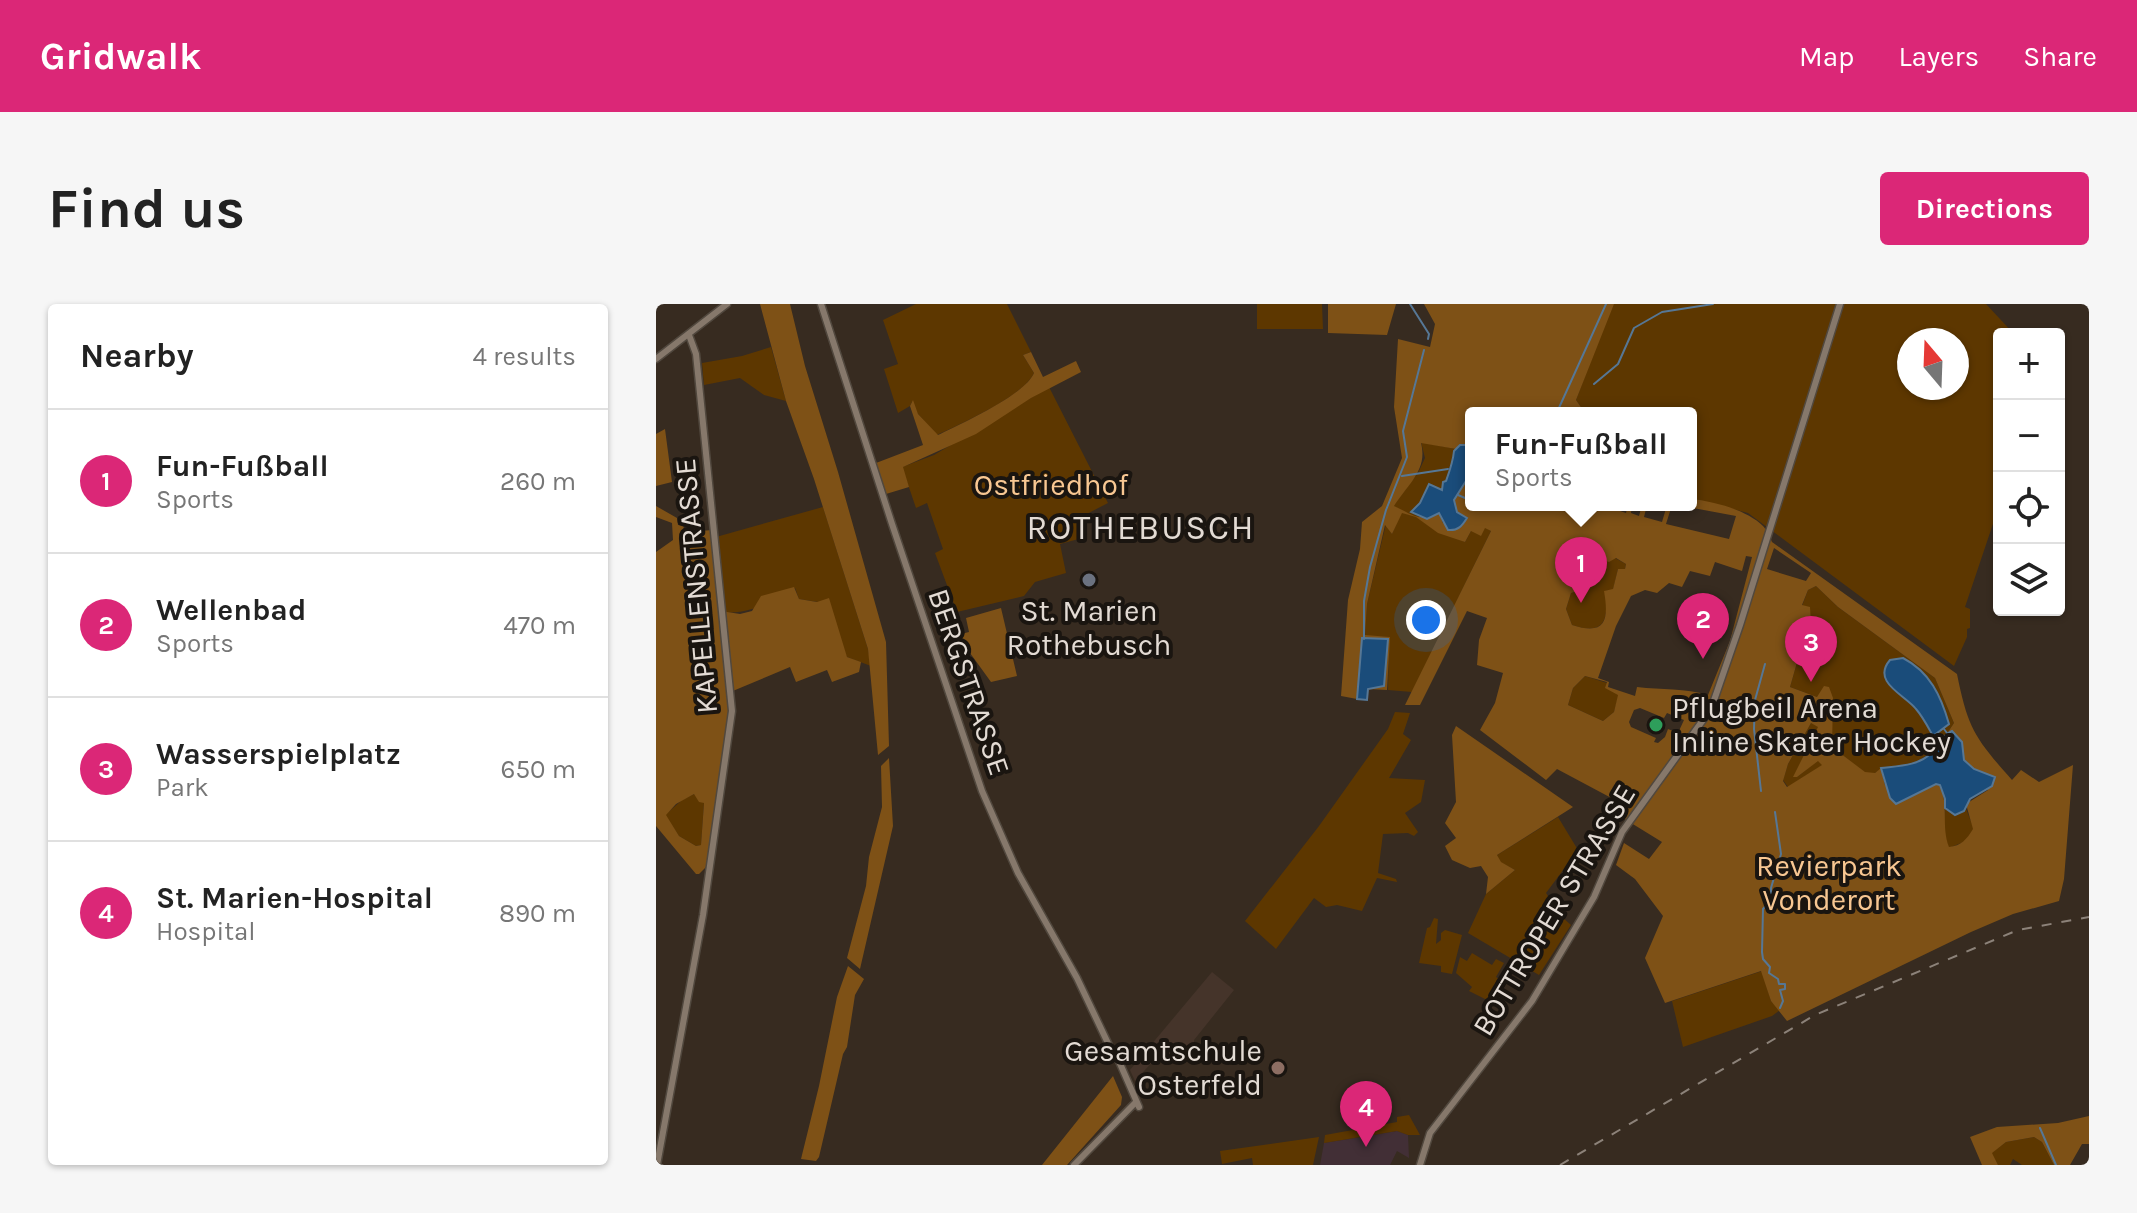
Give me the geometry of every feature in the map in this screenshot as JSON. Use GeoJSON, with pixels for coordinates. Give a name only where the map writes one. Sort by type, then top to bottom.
{"type":"FeatureCollection","features":[{"type":"Feature","properties":{"kind":"street"},"geometry":{"type":"LineString","coordinates":[[656,359],[727,304]]}},
{"type":"Feature","properties":{"kind":"street","name":"BERGSTRASSE"},"geometry":{"type":"LineString","coordinates":[[821,304],[982,791],[1021,880],[1077,978],[1136,1102],[1074,1165]]}},
{"type":"Feature","properties":{"kind":"street","name":"BOTTROPER STRASSE"},"geometry":{"type":"LineString","coordinates":[[1420,1165],[1430,1133],[1532,1001],[1594,897],[1622,832],[1708,715],[1723,677],[1840,304]]}},
{"type":"Feature","properties":{"kind":"street","name":"KAPELLENSTRASSE"},"geometry":{"type":"LineString","coordinates":[[657,1165],[701,928],[732,711],[696,354],[689,335]]}},
{"type":"Feature","properties":{"kind":"shaded area"},"geometry":{"type":"Polygon","coordinates":[[[1212,972],[1234,990],[1194,1040],[1194,1047],[1154,1060],[1135,1081],[1130,1070],[1212,972]]]}},
{"type":"Feature","properties":{"kind":"shaded area"},"geometry":{"type":"Polygon","coordinates":[[[1397,1131],[1408,1135],[1409,1158],[1397,1151],[1390,1165],[1320,1165],[1324,1143],[1397,1131]]]}},
{"type":"Feature","properties":{"kind":"green space"},"geometry":{"type":"Polygon","coordinates":[[[760,304],[790,304],[805,366],[886,642],[889,746],[878,755],[868,649],[786,401],[760,304]]]}},
{"type":"Feature","properties":{"kind":"green space"},"geometry":{"type":"Polygon","coordinates":[[[916,304],[1007,304],[1031,352],[1023,355],[1034,373],[1028,382],[1005,400],[937,435],[918,414],[912,402],[898,413],[884,369],[898,364],[883,320],[916,304]]]}},
{"type":"Feature","properties":{"kind":"green space"},"geometry":{"type":"Polygon","coordinates":[[[1257,304],[1322,304],[1323,329],[1257,329],[1257,304]]]}},
{"type":"Feature","properties":{"kind":"green space"},"geometry":{"type":"Polygon","coordinates":[[[1328,304],[1396,304],[1387,335],[1328,333],[1328,304]]]}},
{"type":"Feature","properties":{"kind":"green space","name":"Revierpark Vonderort"},"geometry":{"type":"Polygon","coordinates":[[[1424,304],[1614,304],[1576,400],[1581,407],[1465,407],[1465,445],[1456,449],[1421,443],[1419,469],[1394,506],[1421,517],[1439,513],[1443,523],[1457,512],[1454,500],[1465,483],[1465,511],[1631,511],[1639,516],[1640,511],[1646,511],[1644,517],[1662,522],[1665,511],[1670,511],[1666,524],[1729,539],[1736,516],[1697,509],[1697,500],[1748,515],[1763,526],[1772,542],[1957,674],[1969,721],[1989,753],[2012,780],[2021,770],[2039,782],[2073,765],[2064,879],[2059,901],[2013,914],[1971,932],[1787,1021],[1771,1001],[1761,971],[1665,1003],[1645,958],[1663,916],[1635,879],[1616,865],[1624,843],[1649,859],[1662,842],[1623,818],[1617,801],[1557,769],[1546,780],[1480,730],[1495,703],[1503,673],[1477,665],[1479,640],[1487,618],[1467,611],[1420,705],[1405,705],[1491,531],[1485,528],[1481,536],[1471,531],[1465,542],[1438,533],[1416,517],[1402,513],[1392,534],[1385,525],[1367,604],[1365,635],[1390,637],[1387,690],[1368,689],[1362,639],[1357,699],[1341,696],[1348,600],[1360,549],[1362,522],[1382,506],[1402,458],[1394,407],[1398,339],[1430,347],[1435,324],[1424,304]],[[1774,548],[1767,569],[1806,581],[1811,573],[1774,548]],[[1746,556],[1742,571],[1715,562],[1710,576],[1690,571],[1682,587],[1669,583],[1657,593],[1645,590],[1631,596],[1616,626],[1598,678],[1609,682],[1608,687],[1635,696],[1637,687],[1708,695],[1730,641],[1752,557],[1746,556]],[[1595,558],[1585,589],[1571,593],[1566,609],[1572,625],[1598,627],[1605,617],[1604,591],[1613,589],[1618,569],[1625,569],[1626,564],[1616,558],[1609,562],[1595,558]],[[1816,586],[1808,590],[1802,605],[1810,607],[1812,640],[1808,649],[1800,652],[1790,687],[1817,697],[1824,686],[1829,687],[1833,698],[1832,747],[1865,772],[1875,773],[1881,768],[1885,785],[1914,795],[1932,785],[1940,785],[1949,847],[1960,844],[1973,829],[1966,804],[1988,790],[1964,760],[1952,731],[1948,732],[1954,723],[1935,678],[1838,607],[1816,586]],[[1585,676],[1573,688],[1568,705],[1603,721],[1614,712],[1618,695],[1605,688],[1607,682],[1585,676]],[[1640,708],[1634,710],[1629,722],[1631,727],[1656,738],[1654,742],[1658,743],[1668,729],[1678,733],[1684,720],[1667,713],[1664,718],[1640,708]],[[1811,723],[1788,764],[1783,781],[1787,787],[1822,765],[1818,761],[1793,777],[1818,727],[1811,723]]]}},
{"type":"Feature","properties":{"kind":"green space"},"geometry":{"type":"Polygon","coordinates":[[[1612,304],[1986,304],[2008,328],[1993,328],[1993,524],[1965,607],[1970,609],[1970,628],[1954,666],[1748,513],[1697,500],[1697,407],[1581,407],[1576,400],[1612,304]]]}},
{"type":"Feature","properties":{"kind":"green space"},"geometry":{"type":"Polygon","coordinates":[[[771,347],[786,401],[764,395],[740,378],[704,385],[702,363],[771,347]]]}},
{"type":"Feature","properties":{"kind":"green space"},"geometry":{"type":"Polygon","coordinates":[[[1031,352],[1043,377],[1076,361],[1081,372],[1031,398],[976,434],[903,467],[909,487],[886,494],[876,463],[923,445],[910,406],[913,400],[918,414],[938,435],[991,408],[1028,382],[1034,373],[1023,355],[1031,352]]]}},
{"type":"Feature","properties":{"kind":"green space","name":"Ostfriedhof"},"geometry":{"type":"Polygon","coordinates":[[[1049,387],[1108,503],[1079,518],[1086,537],[1060,544],[1066,573],[1035,582],[1024,596],[957,612],[935,553],[943,549],[927,503],[916,508],[902,467],[934,455],[1049,387]]]}},
{"type":"Feature","properties":{"kind":"green space"},"geometry":{"type":"Polygon","coordinates":[[[665,429],[672,482],[656,486],[656,434],[665,429]]]}},
{"type":"Feature","properties":{"kind":"green space"},"geometry":{"type":"Polygon","coordinates":[[[1421,442],[1456,449],[1442,490],[1429,484],[1412,512],[1439,531],[1465,542],[1471,531],[1485,527],[1491,531],[1412,692],[1388,690],[1389,637],[1365,636],[1367,604],[1386,524],[1392,534],[1401,512],[1410,515],[1393,506],[1418,473],[1425,458],[1421,442]]]}},
{"type":"Feature","properties":{"kind":"green space"},"geometry":{"type":"Polygon","coordinates":[[[656,506],[677,518],[678,525],[683,525],[685,532],[713,530],[721,611],[740,614],[752,611],[761,596],[794,587],[799,599],[817,602],[829,598],[847,657],[861,662],[859,672],[832,682],[827,670],[796,682],[790,667],[728,693],[730,714],[706,867],[699,874],[656,826],[656,552],[673,540],[672,523],[656,517],[656,506]],[[694,794],[676,804],[666,815],[679,836],[696,846],[701,845],[704,803],[699,802],[694,794]]]}},
{"type":"Feature","properties":{"kind":"green space"},"geometry":{"type":"Polygon","coordinates":[[[823,507],[871,666],[847,657],[818,602],[799,599],[795,588],[752,609],[724,612],[716,537],[823,507]]]}},
{"type":"Feature","properties":{"kind":"green space"},"geometry":{"type":"Polygon","coordinates":[[[1595,558],[1615,558],[1626,564],[1625,569],[1618,569],[1613,590],[1605,591],[1606,610],[1602,623],[1598,627],[1583,628],[1572,625],[1566,609],[1571,593],[1585,589],[1595,558]]]}},
{"type":"Feature","properties":{"kind":"green space"},"geometry":{"type":"Polygon","coordinates":[[[1816,586],[1838,607],[1935,678],[1954,723],[1940,743],[1922,759],[1865,773],[1831,746],[1833,698],[1817,697],[1790,687],[1800,652],[1802,606],[1808,590],[1816,586]]]}},
{"type":"Feature","properties":{"kind":"green space"},"geometry":{"type":"Polygon","coordinates":[[[1001,608],[1017,676],[991,682],[957,635],[969,632],[966,618],[1001,608]]]}},
{"type":"Feature","properties":{"kind":"green space"},"geometry":{"type":"Polygon","coordinates":[[[1585,676],[1607,683],[1606,688],[1619,694],[1614,712],[1603,721],[1568,705],[1573,688],[1585,676]]]}},
{"type":"Feature","properties":{"kind":"green space"},"geometry":{"type":"Polygon","coordinates":[[[1395,712],[1410,713],[1403,734],[1411,740],[1389,778],[1425,780],[1421,802],[1405,813],[1418,832],[1414,836],[1408,833],[1383,834],[1378,873],[1397,882],[1377,878],[1362,911],[1337,905],[1326,907],[1314,898],[1276,949],[1245,921],[1319,826],[1388,729],[1395,712]]]}},
{"type":"Feature","properties":{"kind":"green space"},"geometry":{"type":"Polygon","coordinates":[[[1811,723],[1819,726],[1797,777],[1818,760],[1823,765],[1788,787],[1783,780],[1788,764],[1811,723]]]}},
{"type":"Feature","properties":{"kind":"green space"},"geometry":{"type":"Polygon","coordinates":[[[1456,726],[1573,807],[1497,855],[1501,862],[1515,870],[1486,894],[1488,877],[1481,866],[1470,868],[1452,860],[1445,846],[1456,838],[1445,823],[1456,802],[1452,735],[1456,726]]]}},
{"type":"Feature","properties":{"kind":"green space"},"geometry":{"type":"Polygon","coordinates":[[[889,758],[893,826],[860,969],[847,958],[882,807],[881,766],[889,758]]]}},
{"type":"Feature","properties":{"kind":"green space"},"geometry":{"type":"Polygon","coordinates":[[[694,794],[704,803],[701,845],[696,846],[679,836],[665,815],[694,794]]]}},
{"type":"Feature","properties":{"kind":"green space"},"geometry":{"type":"Polygon","coordinates":[[[1965,806],[1974,829],[1966,841],[1949,848],[1943,832],[1945,808],[1955,815],[1965,806]]]}},
{"type":"Feature","properties":{"kind":"green space"},"geometry":{"type":"Polygon","coordinates":[[[1558,817],[1578,850],[1546,893],[1571,925],[1539,975],[1468,933],[1486,894],[1515,870],[1500,862],[1497,855],[1558,817]]]}},
{"type":"Feature","properties":{"kind":"green space"},"geometry":{"type":"Polygon","coordinates":[[[1434,918],[1438,919],[1436,944],[1445,930],[1462,935],[1452,974],[1441,972],[1441,966],[1419,963],[1427,928],[1434,918]]]}},
{"type":"Feature","properties":{"kind":"green space"},"geometry":{"type":"Polygon","coordinates":[[[1472,953],[1492,965],[1496,959],[1504,963],[1496,977],[1503,982],[1489,1001],[1469,991],[1472,987],[1456,973],[1460,957],[1467,961],[1472,953]]]}},
{"type":"Feature","properties":{"kind":"green space"},"geometry":{"type":"Polygon","coordinates":[[[848,966],[864,979],[855,995],[847,1047],[819,1157],[816,1161],[801,1159],[837,997],[848,966]]]}},
{"type":"Feature","properties":{"kind":"green space"},"geometry":{"type":"Polygon","coordinates":[[[1762,971],[1771,1001],[1780,1010],[1772,1016],[1683,1047],[1672,1001],[1762,971]]]}},
{"type":"Feature","properties":{"kind":"green space"},"geometry":{"type":"Polygon","coordinates":[[[1113,1076],[1122,1097],[1121,1105],[1067,1165],[1042,1165],[1113,1076]]]}},
{"type":"Feature","properties":{"kind":"green space"},"geometry":{"type":"Polygon","coordinates":[[[1409,1115],[1420,1135],[1397,1131],[1324,1143],[1325,1135],[1397,1122],[1397,1117],[1409,1115]]]}},
{"type":"Feature","properties":{"kind":"green space"},"geometry":{"type":"Polygon","coordinates":[[[2089,1116],[2089,1144],[2082,1144],[2070,1165],[2054,1165],[2042,1142],[2034,1137],[2006,1142],[1992,1153],[1998,1165],[1982,1165],[1970,1137],[1997,1127],[2058,1123],[2089,1116]]]}},
{"type":"Feature","properties":{"kind":"green space"},"geometry":{"type":"Polygon","coordinates":[[[1319,1137],[1313,1165],[1253,1165],[1252,1158],[1222,1164],[1220,1151],[1319,1137]]]}},
{"type":"Feature","properties":{"kind":"green space"},"geometry":{"type":"Polygon","coordinates":[[[2034,1137],[2042,1142],[2054,1165],[2022,1165],[2013,1159],[2010,1165],[1998,1165],[1991,1153],[2006,1142],[2034,1137]]]}},
{"type":"Feature","properties":{"kind":"water"},"geometry":{"type":"Polygon","coordinates":[[[1465,445],[1465,483],[1454,500],[1457,512],[1467,518],[1459,527],[1448,530],[1439,513],[1427,519],[1411,512],[1420,503],[1429,484],[1442,490],[1454,451],[1465,445]]]}},
{"type":"Feature","properties":{"kind":"water"},"geometry":{"type":"Polygon","coordinates":[[[1362,638],[1388,639],[1384,686],[1368,689],[1367,700],[1357,699],[1362,638]]]}},
{"type":"Feature","properties":{"kind":"water"},"geometry":{"type":"Polygon","coordinates":[[[1903,658],[1927,678],[1942,704],[1949,724],[1933,736],[1916,709],[1892,688],[1884,675],[1890,660],[1903,658]]]}},
{"type":"Feature","properties":{"kind":"water"},"geometry":{"type":"Polygon","coordinates":[[[1952,731],[1962,742],[1964,760],[1974,769],[1995,777],[1992,786],[1970,799],[1964,811],[1955,815],[1945,808],[1940,785],[1936,784],[1896,804],[1890,798],[1881,768],[1920,761],[1952,731]]]}},
{"type":"Feature","properties":{"kind":"waterway"},"geometry":{"type":"LineString","coordinates":[[1410,304],[1429,334],[1428,339]]}},
{"type":"Feature","properties":{"kind":"waterway"},"geometry":{"type":"LineString","coordinates":[[1559,407],[1606,304]]}},
{"type":"Feature","properties":{"kind":"waterway"},"geometry":{"type":"LineString","coordinates":[[1594,384],[1618,364],[1634,328],[1662,312],[1713,304]]}},
{"type":"Feature","properties":{"kind":"waterway"},"geometry":{"type":"LineString","coordinates":[[1364,639],[1364,601],[1370,567],[1386,510],[1407,457],[1403,431],[1424,350]]}},
{"type":"Feature","properties":{"kind":"waterway"},"geometry":{"type":"LineString","coordinates":[[1402,476],[1448,469]]}},
{"type":"Feature","properties":{"kind":"waterway"},"geometry":{"type":"LineString","coordinates":[[1458,495],[1465,498]]}},
{"type":"Feature","properties":{"kind":"waterway"},"geometry":{"type":"LineString","coordinates":[[1761,791],[1754,729],[1755,700],[1765,664]]}},
{"type":"Feature","properties":{"kind":"waterway"},"geometry":{"type":"LineString","coordinates":[[1944,729],[1947,733]]}},
{"type":"Feature","properties":{"kind":"waterway"},"geometry":{"type":"LineString","coordinates":[[1775,812],[1781,854],[1771,888],[1771,900],[1763,909],[1762,952],[1763,959],[1770,967],[1769,973],[1778,979],[1779,984],[1785,984],[1785,989],[1780,990],[1783,1001],[1780,1008]]}},
{"type":"Feature","properties":{"kind":"waterway"},"geometry":{"type":"LineString","coordinates":[[2040,1128],[2056,1165]]}},
{"type":"Feature","properties":{"kind":"railway"},"geometry":{"type":"LineString","coordinates":[[1560,1165],[1815,1015],[2018,930],[2089,917]]}},
{"type":"Feature","properties":{"kind":"place","name":"St. Marien Rothebusch"},"geometry":{"type":"Point","coordinates":[1089,580]}},
{"type":"Feature","properties":{"kind":"place","name":"Fun-Fußball"},"geometry":{"type":"Point","coordinates":[1581,603]}},
{"type":"Feature","properties":{"kind":"place","name":"Wellenbad"},"geometry":{"type":"Point","coordinates":[1703,659]}},
{"type":"Feature","properties":{"kind":"place","name":"Wasserspielplatz"},"geometry":{"type":"Point","coordinates":[1811,682]}},
{"type":"Feature","properties":{"kind":"place","name":"Pflugbeil Arena Inline Skater Hockey"},"geometry":{"type":"Point","coordinates":[1656,725]}},
{"type":"Feature","properties":{"kind":"place","name":"Gesamtschule Osterfeld"},"geometry":{"type":"Point","coordinates":[1278,1068]}},
{"type":"Feature","properties":{"kind":"place","name":"St. Marien-Hospital"},"geometry":{"type":"Point","coordinates":[1366,1147]}},
{"type":"Feature","properties":{"kind":"district","name":"ROTHEBUSCH"},"geometry":{"type":"Point","coordinates":[1141,528]}}]}
